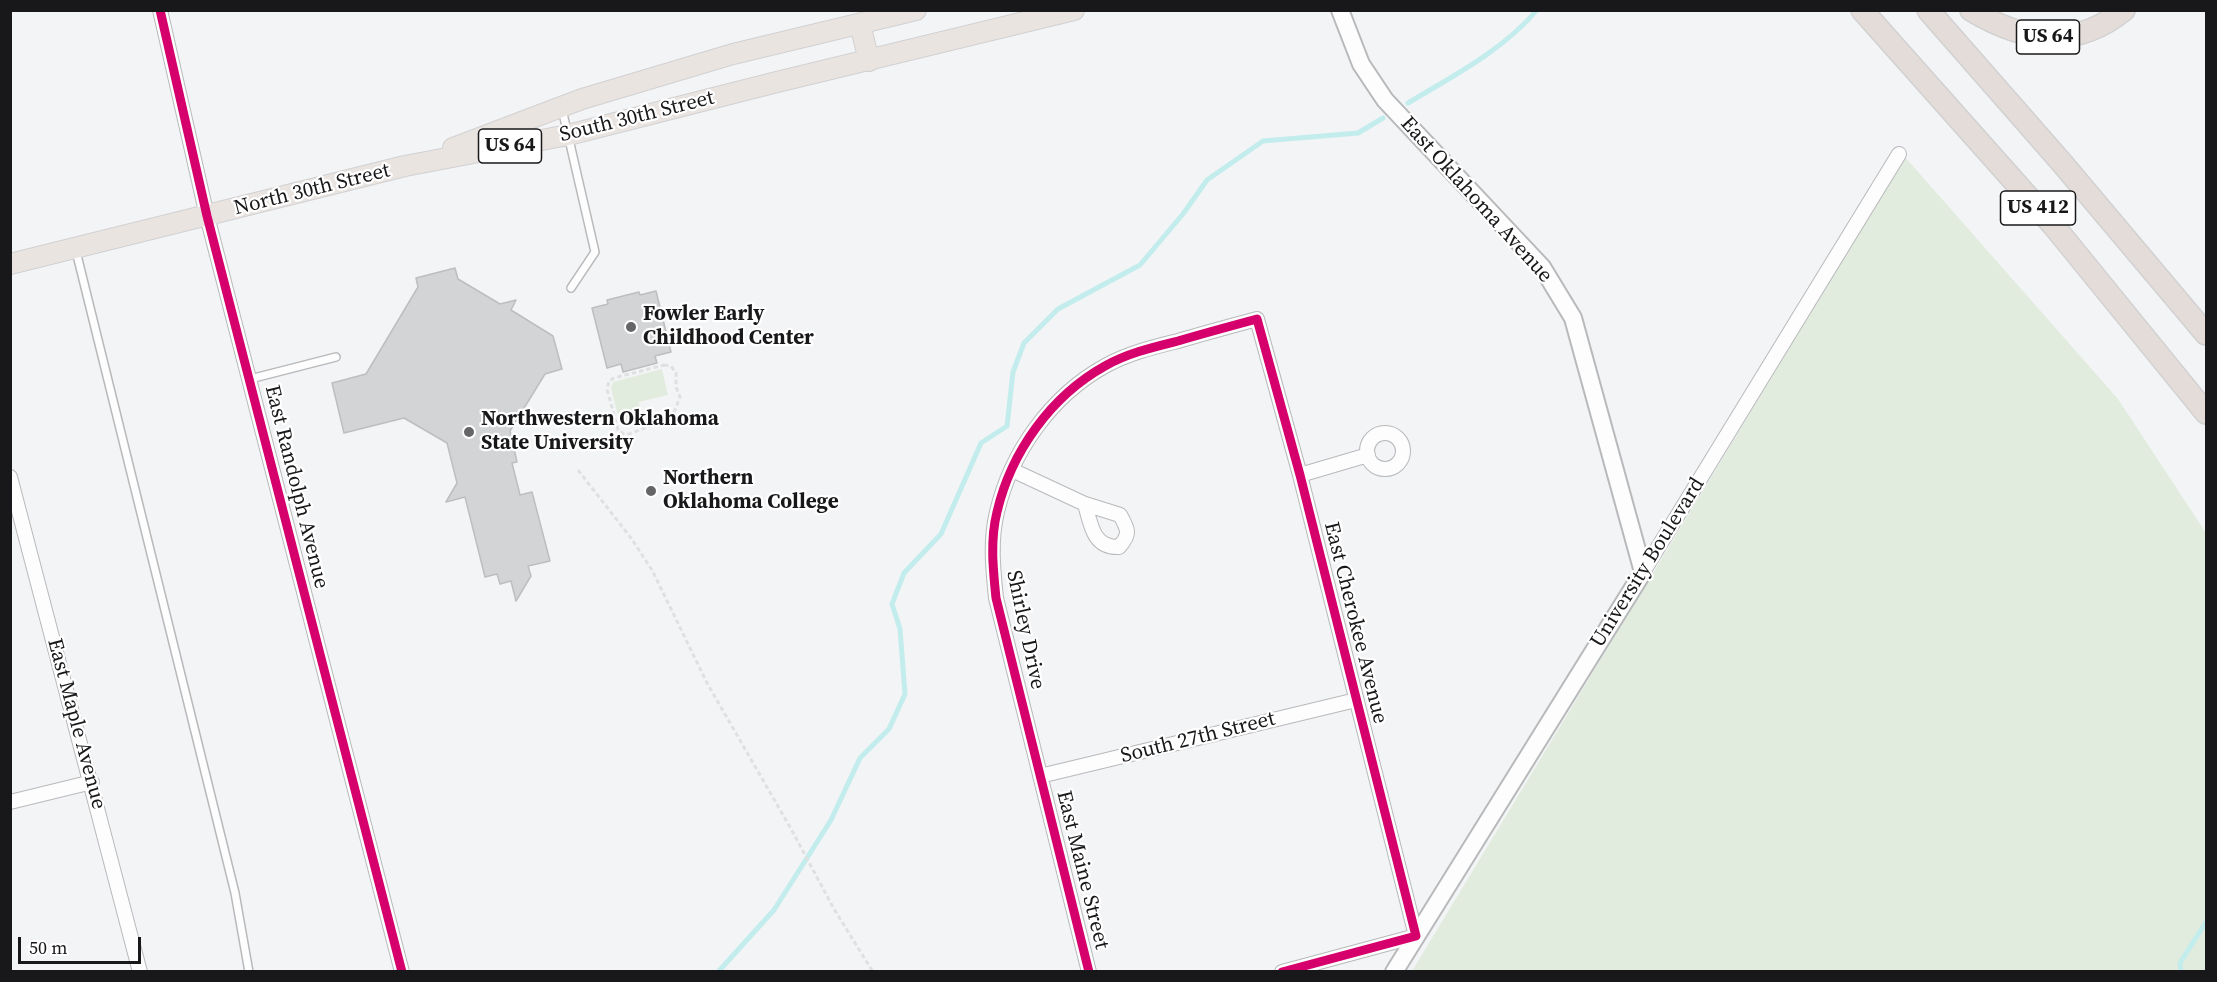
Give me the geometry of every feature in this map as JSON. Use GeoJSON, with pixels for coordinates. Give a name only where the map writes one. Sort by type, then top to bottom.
{"type":"FeatureCollection","features":[{"type":"Feature","properties":{"kind":"highway","name":"US 412"},"geometry":{"type":"LineString","coordinates":[[1862,10],[2053,225],[2206,413]]}},
{"type":"Feature","properties":{"kind":"highway","name":"US 412"},"geometry":{"type":"LineString","coordinates":[[1928,10],[2206,334]]}},
{"type":"Feature","properties":{"kind":"highway","name":"US 64"},"geometry":{"type":"LineString","coordinates":[[1971,10],[2007,28],[2026,34],[2060,38],[2097,28],[2124,10]]}},
{"type":"Feature","properties":{"kind":"main road","name":"South 30th Street"},"geometry":{"type":"LineString","coordinates":[[405,166],[561,107],[733,54],[859,20],[916,10]]}},
{"type":"Feature","properties":{"kind":"main road","name":"South 30th Street"},"geometry":{"type":"LineString","coordinates":[[405,166],[568,135],[1074,10]]}},
{"type":"Feature","properties":{"kind":"main road"},"geometry":{"type":"LineString","coordinates":[[859,20],[869,61]]}},
{"type":"Feature","properties":{"kind":"main road","name":"North 30th Street"},"geometry":{"type":"LineString","coordinates":[[10,264],[405,166]]}},
{"type":"Feature","properties":{"kind":"street","name":"East Randolph Avenue"},"geometry":{"type":"LineString","coordinates":[[160,10],[207,216],[402,972]]}},
{"type":"Feature","properties":{"kind":"street","name":"East Oklahoma Avenue"},"geometry":{"type":"LineString","coordinates":[[1340,10],[1360,64],[1385,100],[1542,267],[1573,318],[1643,572]]}},
{"type":"Feature","properties":{"kind":"street","name":"University Boulevard"},"geometry":{"type":"LineString","coordinates":[[1394,972],[1899,154]]}},
{"type":"Feature","properties":{"kind":"street","name":"Shirley Drive"},"geometry":{"type":"LineString","coordinates":[[1040,776],[996,598],[992,558],[997,512],[1012,470],[1038,423],[1066,394],[1105,366],[1140,351],[1257,319]]}},
{"type":"Feature","properties":{"kind":"street","name":"East Cherokee Avenue"},"geometry":{"type":"LineString","coordinates":[[1257,319],[1300,475],[1416,936]]}},
{"type":"Feature","properties":{"kind":"street"},"geometry":{"type":"LineString","coordinates":[[1300,475],[1368,455]]}},
{"type":"Feature","properties":{"kind":"street"},"geometry":{"type":"LineString","coordinates":[[1012,470],[1085,504]]}},
{"type":"Feature","properties":{"kind":"street","name":"East Maple Avenue"},"geometry":{"type":"LineString","coordinates":[[10,477],[92,782],[140,972]]}},
{"type":"Feature","properties":{"kind":"street","name":"South 27th Street"},"geometry":{"type":"LineString","coordinates":[[1040,776],[1356,700]]}},
{"type":"Feature","properties":{"kind":"street","name":"East Maine Street"},"geometry":{"type":"LineString","coordinates":[[1040,776],[1089,972]]}},
{"type":"Feature","properties":{"kind":"street"},"geometry":{"type":"LineString","coordinates":[[10,802],[92,782]]}},
{"type":"Feature","properties":{"kind":"street"},"geometry":{"type":"LineString","coordinates":[[1282,972],[1416,936]]}},
{"type":"Feature","properties":{"kind":"lane"},"geometry":{"type":"LineString","coordinates":[[561,107],[595,252],[571,288]]}},
{"type":"Feature","properties":{"kind":"lane"},"geometry":{"type":"LineString","coordinates":[[75,248],[235,894],[249,972]]}},
{"type":"Feature","properties":{"kind":"lane"},"geometry":{"type":"LineString","coordinates":[[250,379],[336,357]]}},
{"type":"Feature","properties":{"kind":"path"},"geometry":{"type":"LineString","coordinates":[[639,364],[640,371]]}},
{"type":"Feature","properties":{"kind":"path"},"geometry":{"type":"LineString","coordinates":[[671,366],[677,376],[676,387],[679,401],[673,415],[666,420],[624,435],[620,433],[617,426],[608,385],[614,378],[640,371],[671,366]]}},
{"type":"Feature","properties":{"kind":"path"},"geometry":{"type":"LineString","coordinates":[[578,470],[631,538],[652,570],[707,683],[790,827],[816,877],[873,972]]}},
{"type":"Feature","properties":{"kind":"shaded area"},"geometry":{"type":"Polygon","coordinates":[[[1905,157],[2118,399],[2206,533],[2206,971],[1412,971],[1905,157]]]}},
{"type":"Feature","properties":{"kind":"shaded area"},"geometry":{"type":"Polygon","coordinates":[[[662,369],[668,395],[639,402],[641,419],[639,422],[632,426],[620,424],[611,388],[613,382],[662,369]]]}},
{"type":"Feature","properties":{"kind":"building","name":"Northwestern Oklahoma State University"},"geometry":{"type":"Polygon","coordinates":[[[455,268],[458,279],[500,304],[516,300],[511,310],[553,336],[562,369],[545,374],[510,431],[517,462],[512,463],[520,495],[532,492],[550,561],[528,566],[531,576],[516,601],[511,581],[500,584],[497,574],[485,577],[465,497],[446,502],[457,483],[447,443],[404,418],[344,433],[332,383],[366,374],[418,287],[416,278],[455,268]]]}},
{"type":"Feature","properties":{"kind":"building","name":"Fowler Early Childhood Center"},"geometry":{"type":"Polygon","coordinates":[[[656,291],[671,352],[655,356],[657,363],[623,372],[621,364],[607,368],[592,308],[608,304],[607,300],[639,292],[640,295],[656,291]]]}},
{"type":"Feature","properties":{"kind":"waterway"},"geometry":{"type":"LineString","coordinates":[[1408,103],[1493,50],[1537,10]]}},
{"type":"Feature","properties":{"kind":"waterway"},"geometry":{"type":"LineString","coordinates":[[718,972],[774,910],[831,820],[860,758],[889,729],[905,694],[900,629],[892,604],[904,573],[941,534],[981,443],[1007,426],[1013,372],[1024,343],[1058,309],[1140,265],[1183,214],[1207,180],[1263,141],[1358,133],[1383,118]]}},
{"type":"Feature","properties":{"kind":"waterway"},"geometry":{"type":"LineString","coordinates":[[2181,972],[2180,963],[2206,922]]}},
{"type":"Feature","properties":{"kind":"cycle path"},"geometry":{"type":"LineString","coordinates":[[160,10],[207,216],[402,972]]}},
{"type":"Feature","properties":{"kind":"cycle path"},"geometry":{"type":"LineString","coordinates":[[1089,972],[996,598],[993,544],[997,512],[1003,490],[1023,447],[1051,410],[1085,378],[1114,361],[1132,354],[1257,319],[1300,475],[1416,936],[1282,972]]}},
{"type":"Feature","properties":{"kind":"place","name":"Fowler Early Childhood Center"},"geometry":{"type":"Point","coordinates":[631,327]}},
{"type":"Feature","properties":{"kind":"place","name":"Northwestern Oklahoma State University"},"geometry":{"type":"Point","coordinates":[469,432]}},
{"type":"Feature","properties":{"kind":"place","name":"Northern Oklahoma College"},"geometry":{"type":"Point","coordinates":[651,491]}}]}
